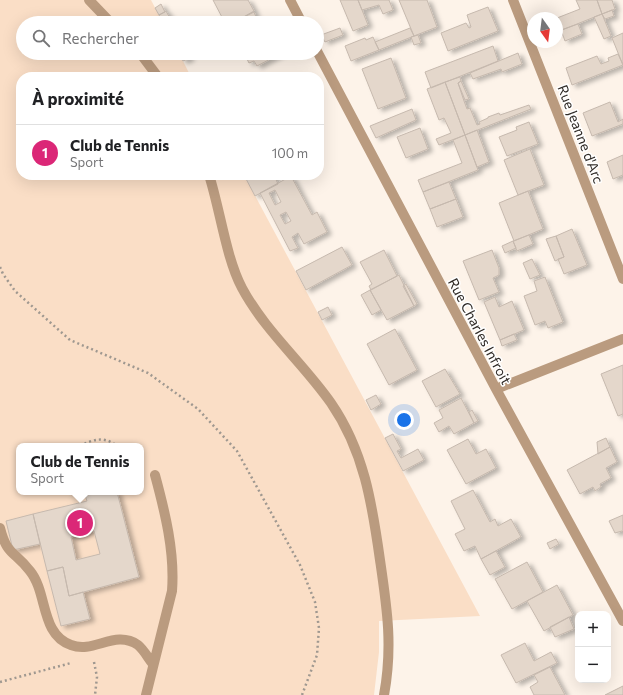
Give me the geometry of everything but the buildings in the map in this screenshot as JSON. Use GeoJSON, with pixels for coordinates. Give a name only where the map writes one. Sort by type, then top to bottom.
{"type":"FeatureCollection","features":[{"type":"Feature","properties":{"kind":"street"},"geometry":{"type":"LineString","coordinates":[[89,0],[104,16]]}},
{"type":"Feature","properties":{"kind":"street"},"geometry":{"type":"LineString","coordinates":[[290,0],[298,16]]}},
{"type":"Feature","properties":{"kind":"street","name":"Rue Jeanne d'Arc"},"geometry":{"type":"LineString","coordinates":[[513,0],[623,279]]}},
{"type":"Feature","properties":{"kind":"street"},"geometry":{"type":"LineString","coordinates":[[145,60],[154,72]]}},
{"type":"Feature","properties":{"kind":"street","name":"Rue Charles Infroit"},"geometry":{"type":"LineString","coordinates":[[322,60],[496,390],[623,621]]}},
{"type":"Feature","properties":{"kind":"street"},"geometry":{"type":"LineString","coordinates":[[210,180],[233,265],[241,287],[272,332],[330,402],[354,445],[367,481],[372,503],[389,620],[390,650],[384,695]]}},
{"type":"Feature","properties":{"kind":"street"},"geometry":{"type":"LineString","coordinates":[[496,390],[623,339]]}},
{"type":"Feature","properties":{"kind":"street"},"geometry":{"type":"LineString","coordinates":[[146,695],[172,591],[173,576],[165,513],[155,475]]}},
{"type":"Feature","properties":{"kind":"street"},"geometry":{"type":"LineString","coordinates":[[0,528],[5,546],[31,571],[40,589],[51,628],[59,639],[71,646],[81,647],[120,638],[129,640],[139,646],[153,664]]}},
{"type":"Feature","properties":{"kind":"path"},"geometry":{"type":"LineString","coordinates":[[0,267],[15,291],[70,340],[148,373],[198,409],[238,452],[300,565],[314,602],[319,628],[317,655],[302,695]]}},
{"type":"Feature","properties":{"kind":"path"},"geometry":{"type":"LineString","coordinates":[[86,443],[102,439],[111,443]]}},
{"type":"Feature","properties":{"kind":"path"},"geometry":{"type":"LineString","coordinates":[[92,656],[96,677],[95,695]]}},
{"type":"Feature","properties":{"kind":"path"},"geometry":{"type":"LineString","coordinates":[[0,682],[51,670],[78,660]]}},
{"type":"Feature","properties":{"kind":"shaded area"},"geometry":{"type":"Polygon","coordinates":[[[0,0],[151,0],[159,16],[16,16],[16,60],[182,60],[188,72],[16,72],[16,180],[247,180],[480,616],[379,621],[379,652],[374,695],[0,695],[0,0]]]}},
{"type":"Feature","properties":{"kind":"place","name":"Club de Tennis"},"geometry":{"type":"Point","coordinates":[80,523]}}]}
